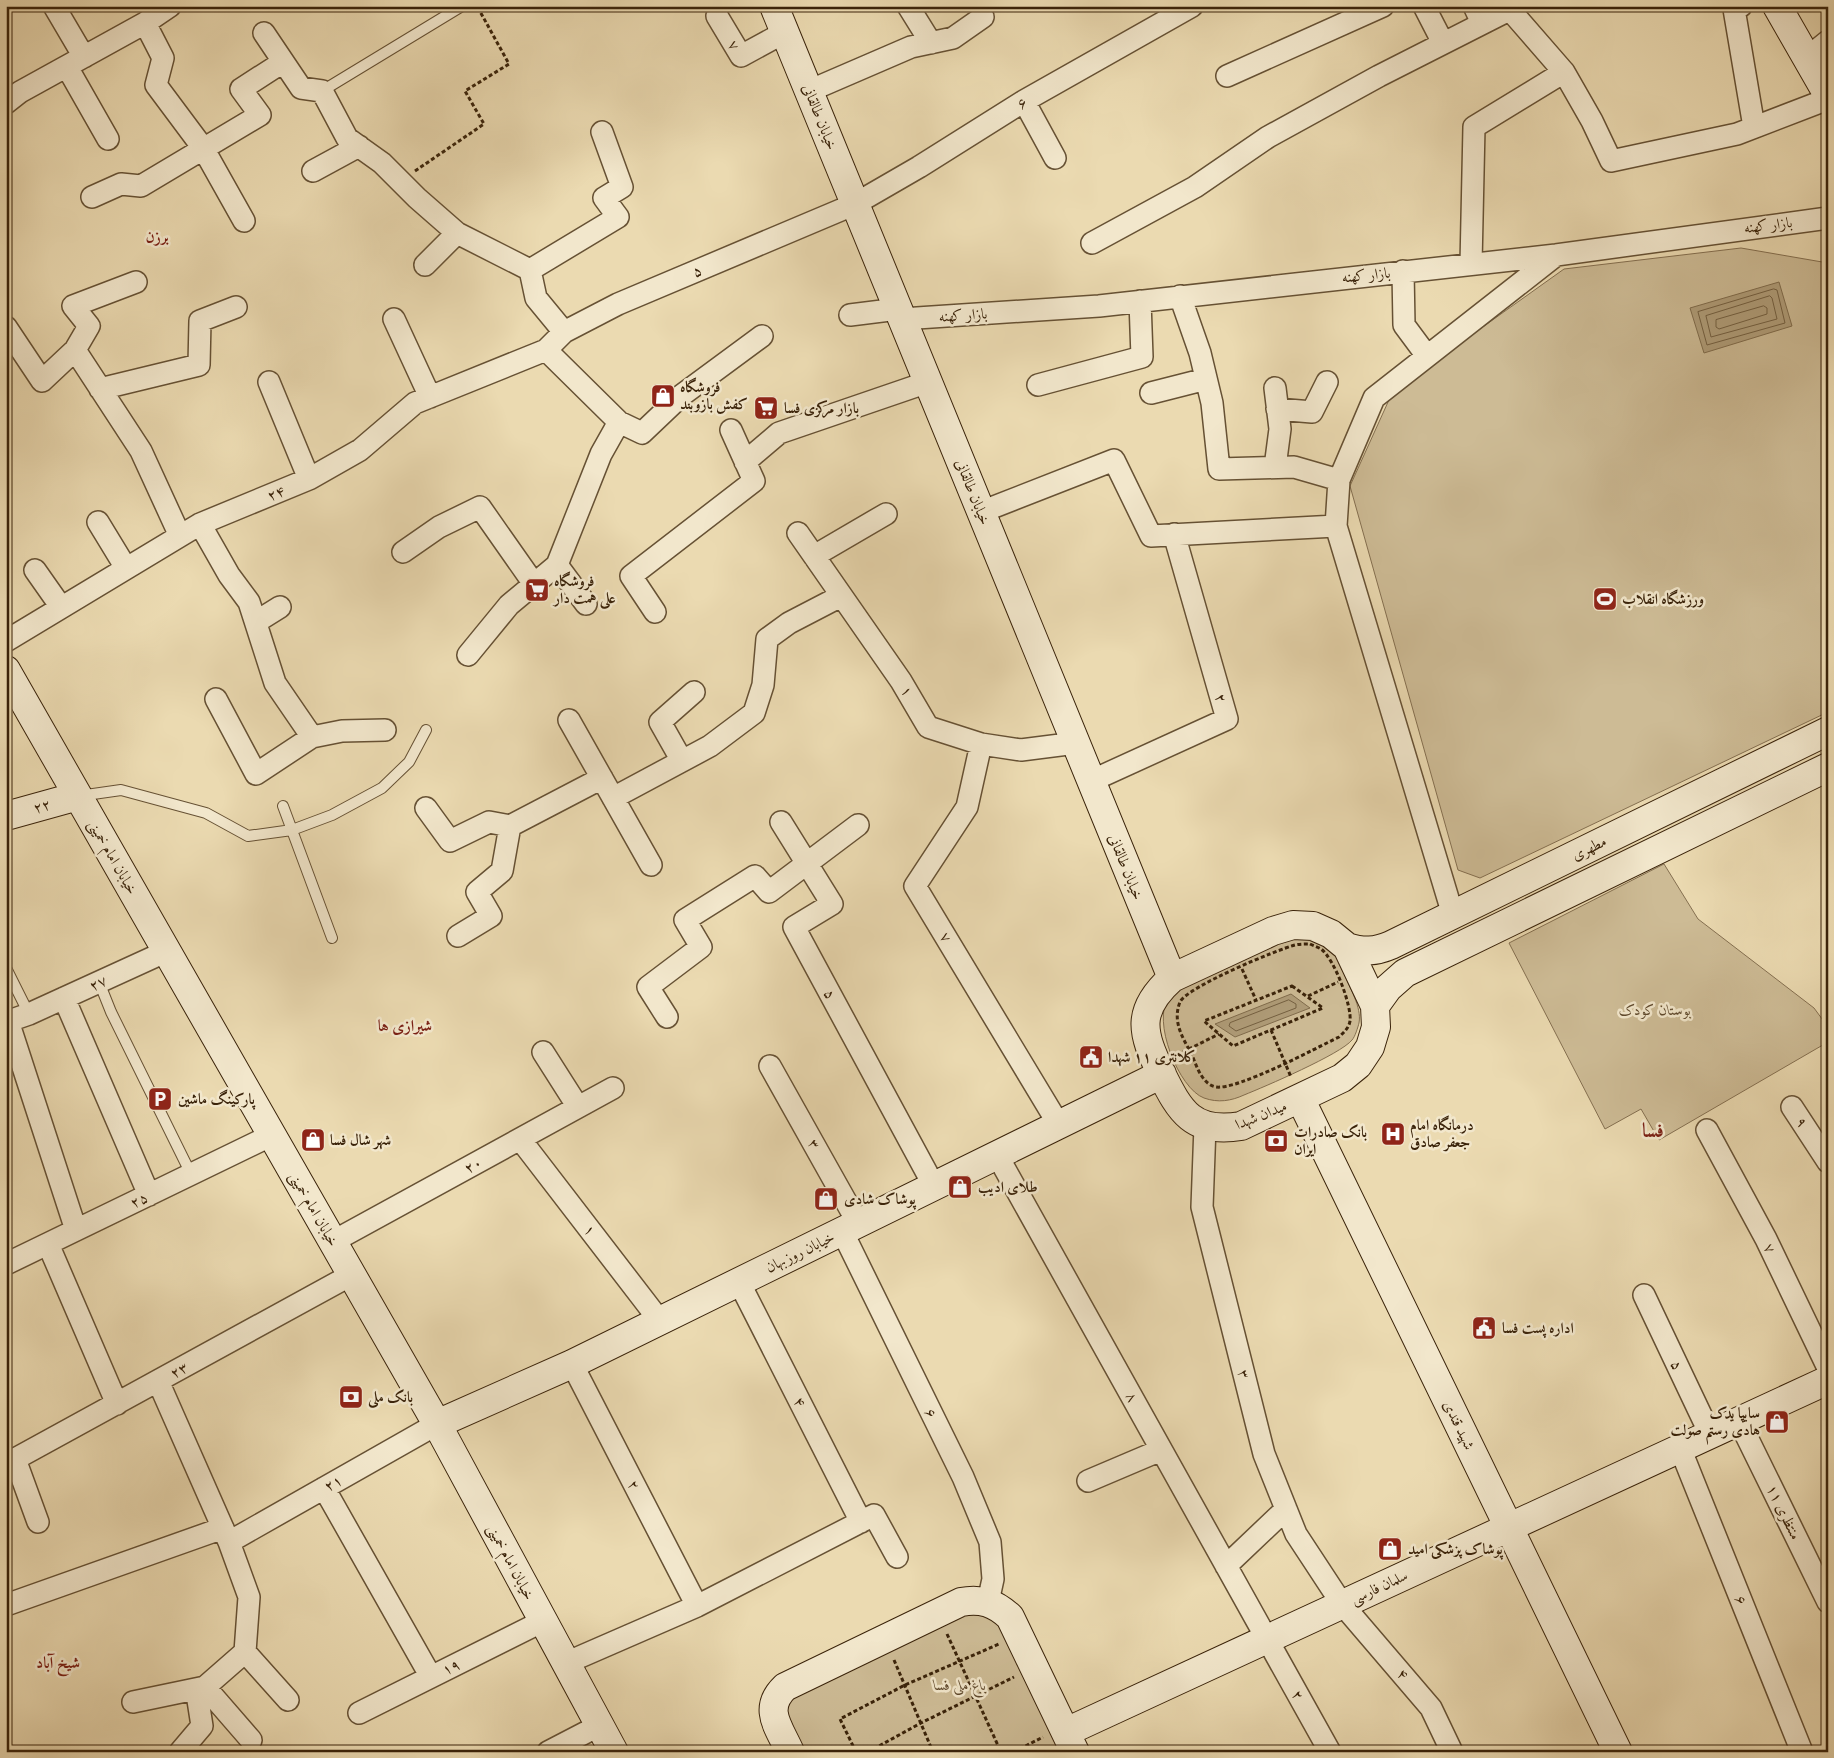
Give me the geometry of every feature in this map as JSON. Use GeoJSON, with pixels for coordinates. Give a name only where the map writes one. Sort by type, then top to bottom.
{"type":"FeatureCollection","features":[{"type":"Feature","properties":{"kind":"street"},"geometry":{"type":"LineString","coordinates":[[54,6],[75,62],[108,139]]}},
{"type":"Feature","properties":{"kind":"street"},"geometry":{"type":"LineString","coordinates":[[6,103],[20,92],[145,23],[170,6]]}},
{"type":"Feature","properties":{"kind":"street","name":"خیابان طالقانی"},"geometry":{"type":"LineString","coordinates":[[774,6],[1172,978]]}},
{"type":"Feature","properties":{"kind":"street"},"geometry":{"type":"LineString","coordinates":[[908,6],[931,43]]}},
{"type":"Feature","properties":{"kind":"street","name":"۶"},"geometry":{"type":"LineString","coordinates":[[855,204],[919,167],[1024,101],[1192,6]]}},
{"type":"Feature","properties":{"kind":"street"},"geometry":{"type":"LineString","coordinates":[[1228,76],[1383,6]]}},
{"type":"Feature","properties":{"kind":"street"},"geometry":{"type":"LineString","coordinates":[[1424,6],[1443,44]]}},
{"type":"Feature","properties":{"kind":"street"},"geometry":{"type":"LineString","coordinates":[[1741,6],[1734,9],[1754,127]]}},
{"type":"Feature","properties":{"kind":"street"},"geometry":{"type":"LineString","coordinates":[[1092,243],[1195,187],[1268,137],[1443,44],[1478,15],[1514,9],[1564,72],[1592,121],[1611,161],[1737,134],[1828,97],[1777,6]]}},
{"type":"Feature","properties":{"kind":"street","name":"۷"},"geometry":{"type":"LineString","coordinates":[[717,16],[740,56],[785,32]]}},
{"type":"Feature","properties":{"kind":"street"},"geometry":{"type":"LineString","coordinates":[[809,91],[910,47],[953,38],[983,17]]}},
{"type":"Feature","properties":{"kind":"street"},"geometry":{"type":"LineString","coordinates":[[145,23],[163,58],[156,85],[203,148],[244,221]]}},
{"type":"Feature","properties":{"kind":"street"},"geometry":{"type":"LineString","coordinates":[[264,33],[301,88],[322,90],[347,138],[382,163],[457,233],[530,270]]}},
{"type":"Feature","properties":{"kind":"street"},"geometry":{"type":"LineString","coordinates":[[1806,58],[1828,41]]}},
{"type":"Feature","properties":{"kind":"street"},"geometry":{"type":"LineString","coordinates":[[92,197],[121,184],[141,186],[260,115],[241,89],[284,62]]}},
{"type":"Feature","properties":{"kind":"street"},"geometry":{"type":"LineString","coordinates":[[1471,264],[1474,127],[1564,72]]}},
{"type":"Feature","properties":{"kind":"street"},"geometry":{"type":"LineString","coordinates":[[1024,101],[1055,158]]}},
{"type":"Feature","properties":{"kind":"street"},"geometry":{"type":"LineString","coordinates":[[530,270],[618,218],[604,198],[622,187],[602,132]]}},
{"type":"Feature","properties":{"kind":"street"},"geometry":{"type":"LineString","coordinates":[[313,171],[359,146]]}},
{"type":"Feature","properties":{"kind":"street","name":"۵"},"geometry":{"type":"LineString","coordinates":[[546,350],[564,332],[618,304],[855,204]]}},
{"type":"Feature","properties":{"kind":"street","name":"بازار کهنه"},"geometry":{"type":"LineString","coordinates":[[850,315],[1099,306],[1556,255],[1828,218]]}},
{"type":"Feature","properties":{"kind":"street"},"geometry":{"type":"LineString","coordinates":[[425,265],[457,233]]}},
{"type":"Feature","properties":{"kind":"street"},"geometry":{"type":"LineString","coordinates":[[1453,915],[1336,526],[1339,480],[1374,398],[1556,255]]}},
{"type":"Feature","properties":{"kind":"street"},"geometry":{"type":"LineString","coordinates":[[530,270],[536,298],[564,332]]}},
{"type":"Feature","properties":{"kind":"street"},"geometry":{"type":"LineString","coordinates":[[1403,271],[1404,325],[1427,356]]}},
{"type":"Feature","properties":{"kind":"street"},"geometry":{"type":"LineString","coordinates":[[6,327],[42,381],[74,350],[89,326],[73,306],[136,282]]}},
{"type":"Feature","properties":{"kind":"street"},"geometry":{"type":"LineString","coordinates":[[1180,296],[1200,353],[1212,403],[1219,469],[1294,467],[1339,480]]}},
{"type":"Feature","properties":{"kind":"street"},"geometry":{"type":"LineString","coordinates":[[1038,385],[1142,357],[1140,301]]}},
{"type":"Feature","properties":{"kind":"street"},"geometry":{"type":"LineString","coordinates":[[100,389],[199,365],[200,321],[236,307]]}},
{"type":"Feature","properties":{"kind":"street"},"geometry":{"type":"LineString","coordinates":[[394,319],[430,397]]}},
{"type":"Feature","properties":{"kind":"street"},"geometry":{"type":"LineString","coordinates":[[546,350],[619,422],[642,433],[682,395],[762,336]]}},
{"type":"Feature","properties":{"kind":"street"},"geometry":{"type":"LineString","coordinates":[[74,350],[141,451],[180,536]]}},
{"type":"Feature","properties":{"kind":"street","name":"۲۴"},"geometry":{"type":"LineString","coordinates":[[6,641],[200,524],[309,479],[360,450],[416,403],[546,350]]}},
{"type":"Feature","properties":{"kind":"street"},"geometry":{"type":"LineString","coordinates":[[1151,393],[1206,379]]}},
{"type":"Feature","properties":{"kind":"street"},"geometry":{"type":"LineString","coordinates":[[270,382],[309,479]]}},
{"type":"Feature","properties":{"kind":"street"},"geometry":{"type":"LineString","coordinates":[[745,462],[779,432],[928,382]]}},
{"type":"Feature","properties":{"kind":"street"},"geometry":{"type":"LineString","coordinates":[[1275,467],[1280,429],[1276,399],[1312,412],[1327,382]]}},
{"type":"Feature","properties":{"kind":"street"},"geometry":{"type":"LineString","coordinates":[[468,655],[509,605],[557,565],[601,454],[619,422]]}},
{"type":"Feature","properties":{"kind":"street"},"geometry":{"type":"LineString","coordinates":[[655,612],[631,576],[754,481],[731,430]]}},
{"type":"Feature","properties":{"kind":"street"},"geometry":{"type":"LineString","coordinates":[[981,512],[1114,460],[1151,536],[1336,526]]}},
{"type":"Feature","properties":{"kind":"street"},"geometry":{"type":"LineString","coordinates":[[402,552],[439,528],[480,507],[534,584]]}},
{"type":"Feature","properties":{"kind":"street"},"geometry":{"type":"LineString","coordinates":[[814,556],[886,514]]}},
{"type":"Feature","properties":{"kind":"street"},"geometry":{"type":"LineString","coordinates":[[98,522],[126,568]]}},
{"type":"Feature","properties":{"kind":"street"},"geometry":{"type":"LineString","coordinates":[[200,524],[228,575],[249,602],[275,683],[312,737]]}},
{"type":"Feature","properties":{"kind":"street","name":"۱"},"geometry":{"type":"LineString","coordinates":[[798,533],[901,681],[928,727],[981,744],[1022,750],[1076,744]]}},
{"type":"Feature","properties":{"kind":"street","name":"۲"},"geometry":{"type":"LineString","coordinates":[[1091,781],[1227,719],[1174,534]]}},
{"type":"Feature","properties":{"kind":"street"},"geometry":{"type":"LineString","coordinates":[[557,565],[586,604]]}},
{"type":"Feature","properties":{"kind":"street"},"geometry":{"type":"LineString","coordinates":[[34,570],[61,607]]}},
{"type":"Feature","properties":{"kind":"street"},"geometry":{"type":"LineString","coordinates":[[613,798],[710,746],[754,713],[763,685],[767,639],[789,622],[841,596]]}},
{"type":"Feature","properties":{"kind":"street"},"geometry":{"type":"LineString","coordinates":[[256,622],[280,608]]}},
{"type":"Feature","properties":{"kind":"street","name":"خیابان امام خمینی"},"geometry":{"type":"LineString","coordinates":[[6,670],[437,1424],[614,1752]]}},
{"type":"Feature","properties":{"kind":"street"},"geometry":{"type":"LineString","coordinates":[[682,761],[660,722],[694,692]]}},
{"type":"Feature","properties":{"kind":"street"},"geometry":{"type":"LineString","coordinates":[[216,699],[256,774],[312,737],[342,731],[385,730]]}},
{"type":"Feature","properties":{"kind":"street"},"geometry":{"type":"LineString","coordinates":[[569,720],[650,865]]}},
{"type":"Feature","properties":{"kind":"street"},"geometry":{"type":"LineString","coordinates":[[1376,1006],[1388,988],[1405,973],[1828,767],[1821,734]]}},
{"type":"Feature","properties":{"kind":"street","name":"مطهری"},"geometry":{"type":"LineString","coordinates":[[1347,947],[1361,951],[1377,951],[1821,734]]}},
{"type":"Feature","properties":{"kind":"street","name":"۷"},"geometry":{"type":"LineString","coordinates":[[981,744],[967,807],[915,886],[1059,1125]]}},
{"type":"Feature","properties":{"kind":"street"},"geometry":{"type":"LineString","coordinates":[[426,808],[450,840],[489,822],[510,826],[602,778]]}},
{"type":"Feature","properties":{"kind":"street","name":"۲۲"},"geometry":{"type":"LineString","coordinates":[[6,816],[78,796]]}},
{"type":"Feature","properties":{"kind":"street","name":"۵"},"geometry":{"type":"LineString","coordinates":[[780,822],[832,904],[794,927],[934,1186]]}},
{"type":"Feature","properties":{"kind":"street"},"geometry":{"type":"LineString","coordinates":[[667,1017],[648,987],[701,947],[685,920],[755,876],[769,892],[808,865],[858,825]]}},
{"type":"Feature","properties":{"kind":"street"},"geometry":{"type":"LineString","coordinates":[[458,936],[491,916],[477,892],[502,871],[510,826]]}},
{"type":"Feature","properties":{"kind":"street","name":"میدان شهدا"},"geometry":{"type":"LineString","coordinates":[[1293,925],[1313,926],[1332,934],[1347,947],[1376,1006],[1376,1027],[1372,1040],[1358,1065],[1342,1078],[1241,1126],[1223,1129],[1204,1126],[1188,1117],[1176,1103],[1167,1066],[1147,1044],[1145,1025],[1148,1007],[1158,991],[1172,978],[1238,958],[1273,931],[1293,925]]}},
{"type":"Feature","properties":{"kind":"street","name":"۲۷"},"geometry":{"type":"LineString","coordinates":[[7,1022],[29,1014],[167,951]]}},
{"type":"Feature","properties":{"kind":"street"},"geometry":{"type":"LineString","coordinates":[[64,998],[149,1194]]}},
{"type":"Feature","properties":{"kind":"street"},"geometry":{"type":"LineString","coordinates":[[7,1022],[76,1230]]}},
{"type":"Feature","properties":{"kind":"street"},"geometry":{"type":"LineString","coordinates":[[543,1052],[578,1107]]}},
{"type":"Feature","properties":{"kind":"street","name":"۳"},"geometry":{"type":"LineString","coordinates":[[770,1066],[850,1227]]}},
{"type":"Feature","properties":{"kind":"street","name":"خیابان روزبهان"},"geometry":{"type":"LineString","coordinates":[[437,1424],[572,1364],[660,1321],[1059,1125],[1167,1066]]}},
{"type":"Feature","properties":{"kind":"street","name":"۲۰"},"geometry":{"type":"LineString","coordinates":[[332,1242],[613,1088]]}},
{"type":"Feature","properties":{"kind":"street","name":"شهید قندی"},"geometry":{"type":"LineString","coordinates":[[1300,1098],[1618,1752]]}},
{"type":"Feature","properties":{"kind":"street","name":"۹"},"geometry":{"type":"LineString","coordinates":[[1792,1107],[1826,1156]]}},
{"type":"Feature","properties":{"kind":"street","name":"۳"},"geometry":{"type":"LineString","coordinates":[[1204,1126],[1202,1207],[1264,1454],[1296,1534],[1342,1604]]}},
{"type":"Feature","properties":{"kind":"street","name":"۷"},"geometry":{"type":"LineString","coordinates":[[1707,1130],[1766,1239],[1828,1368]]}},
{"type":"Feature","properties":{"kind":"street","name":"۲۵"},"geometry":{"type":"LineString","coordinates":[[6,1264],[272,1135]]}},
{"type":"Feature","properties":{"kind":"street","name":"۱"},"geometry":{"type":"LineString","coordinates":[[520,1139],[660,1321]]}},
{"type":"Feature","properties":{"kind":"street","name":"۸"},"geometry":{"type":"LineString","coordinates":[[997,1155],[1267,1639]]}},
{"type":"Feature","properties":{"kind":"street","name":"۶"},"geometry":{"type":"LineString","coordinates":[[850,1227],[990,1542],[993,1579],[988,1602]]}},
{"type":"Feature","properties":{"kind":"street"},"geometry":{"type":"LineString","coordinates":[[48,1244],[117,1404]]}},
{"type":"Feature","properties":{"kind":"street","name":"۲۳"},"geometry":{"type":"LineString","coordinates":[[11,1462],[351,1275]]}},
{"type":"Feature","properties":{"kind":"street","name":"۴"},"geometry":{"type":"LineString","coordinates":[[739,1282],[861,1522]]}},
{"type":"Feature","properties":{"kind":"street","name":"۵"},"geometry":{"type":"LineString","coordinates":[[1644,1295],[1710,1434]]}},
{"type":"Feature","properties":{"kind":"street","name":"۲"},"geometry":{"type":"LineString","coordinates":[[572,1364],[697,1606]]}},
{"type":"Feature","properties":{"kind":"street","name":"سلمان فارسی"},"geometry":{"type":"LineString","coordinates":[[1068,1737],[1267,1639],[1828,1380]]}},
{"type":"Feature","properties":{"kind":"street"},"geometry":{"type":"LineString","coordinates":[[158,1381],[226,1535],[249,1597],[245,1652],[197,1694],[202,1726],[180,1752]]}},
{"type":"Feature","properties":{"kind":"street","name":"منتظری ۱۱"},"geometry":{"type":"LineString","coordinates":[[1739,1421],[1828,1602]]}},
{"type":"Feature","properties":{"kind":"street","name":"۲۱"},"geometry":{"type":"LineString","coordinates":[[6,1605],[226,1535],[324,1488],[437,1424]]}},
{"type":"Feature","properties":{"kind":"street","name":"۶"},"geometry":{"type":"LineString","coordinates":[[1680,1448],[1802,1752]]}},
{"type":"Feature","properties":{"kind":"street"},"geometry":{"type":"LineString","coordinates":[[1088,1481],[1161,1450]]}},
{"type":"Feature","properties":{"kind":"street"},"geometry":{"type":"LineString","coordinates":[[11,1462],[38,1522]]}},
{"type":"Feature","properties":{"kind":"street"},"geometry":{"type":"LineString","coordinates":[[324,1488],[431,1677]]}},
{"type":"Feature","properties":{"kind":"street"},"geometry":{"type":"LineString","coordinates":[[1226,1566],[1286,1509]]}},
{"type":"Feature","properties":{"kind":"street"},"geometry":{"type":"LineString","coordinates":[[566,1663],[697,1606],[874,1515],[897,1557]]}},
{"type":"Feature","properties":{"kind":"street"},"geometry":{"type":"LineString","coordinates":[[790,1752],[772,1713],[778,1694],[785,1687],[961,1602],[974,1600],[988,1602],[1000,1608],[1010,1617],[1068,1737]]}},
{"type":"Feature","properties":{"kind":"street","name":"۴"},"geometry":{"type":"LineString","coordinates":[[1342,1604],[1431,1708],[1452,1752]]}},
{"type":"Feature","properties":{"kind":"street","name":"۱۹"},"geometry":{"type":"LineString","coordinates":[[359,1713],[543,1621]]}},
{"type":"Feature","properties":{"kind":"street","name":"۲"},"geometry":{"type":"LineString","coordinates":[[1267,1639],[1330,1752]]}},
{"type":"Feature","properties":{"kind":"street"},"geometry":{"type":"LineString","coordinates":[[245,1652],[288,1700]]}},
{"type":"Feature","properties":{"kind":"street"},"geometry":{"type":"LineString","coordinates":[[134,1702],[205,1687]]}},
{"type":"Feature","properties":{"kind":"street"},"geometry":{"type":"LineString","coordinates":[[205,1687],[250,1740]]}},
{"type":"Feature","properties":{"kind":"street"},"geometry":{"type":"LineString","coordinates":[[548,1752],[600,1725]]}},
{"type":"Feature","properties":{"kind":"lane"},"geometry":{"type":"LineString","coordinates":[[322,90],[462,6]]}},
{"type":"Feature","properties":{"kind":"lane"},"geometry":{"type":"LineString","coordinates":[[78,796],[121,790],[206,814],[248,836],[292,830],[332,815],[382,788],[409,762],[426,730]]}},
{"type":"Feature","properties":{"kind":"lane"},"geometry":{"type":"LineString","coordinates":[[283,806],[332,938]]}},
{"type":"Feature","properties":{"kind":"lane"},"geometry":{"type":"LineString","coordinates":[[6,968],[29,1014]]}},
{"type":"Feature","properties":{"kind":"lane"},"geometry":{"type":"LineString","coordinates":[[99,982],[111,1012],[191,1174]]}},
{"type":"Feature","properties":{"kind":"path"},"geometry":{"type":"LineString","coordinates":[[400,181],[484,124],[465,91],[509,64],[477,6]]}},
{"type":"Feature","properties":{"kind":"path"},"geometry":{"type":"LineString","coordinates":[[1297,944],[1310,944],[1321,949],[1329,958],[1340,982],[1348,1006],[1350,1021],[1346,1031],[1339,1037],[1236,1084],[1217,1087],[1208,1083],[1201,1075],[1177,1025],[1181,1000],[1238,958],[1297,944]]}},
{"type":"Feature","properties":{"kind":"path"},"geometry":{"type":"LineString","coordinates":[[1238,958],[1256,1000]]}},
{"type":"Feature","properties":{"kind":"path"},"geometry":{"type":"LineString","coordinates":[[1307,996],[1346,979]]}},
{"type":"Feature","properties":{"kind":"path"},"geometry":{"type":"LineString","coordinates":[[1292,986],[1324,1008],[1233,1046],[1204,1021],[1256,1000],[1292,986]]}},
{"type":"Feature","properties":{"kind":"path"},"geometry":{"type":"LineString","coordinates":[[1272,1030],[1300,1098]]}},
{"type":"Feature","properties":{"kind":"path"},"geometry":{"type":"LineString","coordinates":[[1167,1066],[1188,1049],[1219,1034]]}},
{"type":"Feature","properties":{"kind":"path"},"geometry":{"type":"LineString","coordinates":[[945,1630],[1001,1752]]}},
{"type":"Feature","properties":{"kind":"path"},"geometry":{"type":"LineString","coordinates":[[884,1638],[933,1752]]}},
{"type":"Feature","properties":{"kind":"path"},"geometry":{"type":"LineString","coordinates":[[856,1752],[840,1719],[905,1685],[1005,1641]]}},
{"type":"Feature","properties":{"kind":"path"},"geometry":{"type":"LineString","coordinates":[[868,1752],[920,1723],[1034,1665]]}},
{"type":"Feature","properties":{"kind":"path"},"geometry":{"type":"LineString","coordinates":[[1014,1752],[1068,1737]]}},
{"type":"Feature","properties":{"kind":"green space","name":"ورزشگاه انقلاب"},"geometry":{"type":"Polygon","coordinates":[[[1741,248],[1828,263],[1828,712],[1480,878],[1458,870],[1350,486],[1393,391],[1564,269],[1741,248]]]}},
{"type":"Feature","properties":{"kind":"green space","name":"بوستان کودک"},"geometry":{"type":"Polygon","coordinates":[[[1664,864],[1698,919],[1814,1008],[1828,1027],[1828,1042],[1659,1140],[1641,1109],[1605,1129],[1509,943],[1664,864]]]}},
{"type":"Feature","properties":{"kind":"green space"},"geometry":{"type":"Polygon","coordinates":[[[1299,937],[1324,942],[1329,945],[1337,956],[1359,1010],[1359,1023],[1353,1039],[1345,1046],[1318,1061],[1239,1097],[1219,1101],[1204,1098],[1185,1082],[1170,1053],[1163,1021],[1164,1008],[1169,997],[1192,980],[1210,971],[1250,954],[1299,937]]]}},
{"type":"Feature","properties":{"kind":"green space","name":"باغ ملی فسا"},"geometry":{"type":"Polygon","coordinates":[[[961,1610],[1001,1617],[1066,1752],[797,1752],[782,1704],[961,1610]]]}},
{"type":"Feature","properties":{"kind":"water"},"geometry":{"type":"Polygon","coordinates":[[[1779,282],[1792,326],[1704,353],[1690,308],[1779,282]]]}},
{"type":"Feature","properties":{"kind":"water"},"geometry":{"type":"Polygon","coordinates":[[[1291,994],[1310,1008],[1235,1037],[1215,1024],[1291,994]]]}},
{"type":"Feature","properties":{"kind":"place","name":"فروشگاه کفش بازوبند"},"geometry":{"type":"Point","coordinates":[663,396]}},
{"type":"Feature","properties":{"kind":"place","name":"بازار مرکزی فسا"},"geometry":{"type":"Point","coordinates":[766,408]}},
{"type":"Feature","properties":{"kind":"place","name":"فروشگاه علی همت دار"},"geometry":{"type":"Point","coordinates":[537,590]}},
{"type":"Feature","properties":{"kind":"place","name":"ورزشگاه انقلاب"},"geometry":{"type":"Point","coordinates":[1605,599]}},
{"type":"Feature","properties":{"kind":"place","name":"کلانتری ۱۱ شهدا"},"geometry":{"type":"Point","coordinates":[1091,1057]}},
{"type":"Feature","properties":{"kind":"place","name":"پارکینگ ماشین"},"geometry":{"type":"Point","coordinates":[160,1099]}},
{"type":"Feature","properties":{"kind":"place","name":"درمانگاه امام جعفر صادق"},"geometry":{"type":"Point","coordinates":[1393,1134]}},
{"type":"Feature","properties":{"kind":"place","name":"شهر شال فسا"},"geometry":{"type":"Point","coordinates":[313,1140]}},
{"type":"Feature","properties":{"kind":"place","name":"بانک صادرات ایران"},"geometry":{"type":"Point","coordinates":[1276,1141]}},
{"type":"Feature","properties":{"kind":"place","name":"طلای ادیب"},"geometry":{"type":"Point","coordinates":[960,1187]}},
{"type":"Feature","properties":{"kind":"place","name":"پوشاک شادی"},"geometry":{"type":"Point","coordinates":[826,1199]}},
{"type":"Feature","properties":{"kind":"place","name":"اداره پست فسا"},"geometry":{"type":"Point","coordinates":[1484,1328]}},
{"type":"Feature","properties":{"kind":"place","name":"بانک ملی"},"geometry":{"type":"Point","coordinates":[351,1397]}},
{"type":"Feature","properties":{"kind":"place","name":"سایپا یدک هادی رستم صولت"},"geometry":{"type":"Point","coordinates":[1777,1422]}},
{"type":"Feature","properties":{"kind":"place","name":"پوشاک پزشکی امید"},"geometry":{"type":"Point","coordinates":[1390,1549]}},
{"type":"Feature","properties":{"kind":"district","name":"برزن"},"geometry":{"type":"Point","coordinates":[157,236]}},
{"type":"Feature","properties":{"kind":"district","name":"شیرازی ها"},"geometry":{"type":"Point","coordinates":[405,1025]}},
{"type":"Feature","properties":{"kind":"district","name":"فسا"},"geometry":{"type":"Point","coordinates":[1653,1130]}},
{"type":"Feature","properties":{"kind":"district","name":"شیخ آباد"},"geometry":{"type":"Point","coordinates":[58,1662]}}]}
